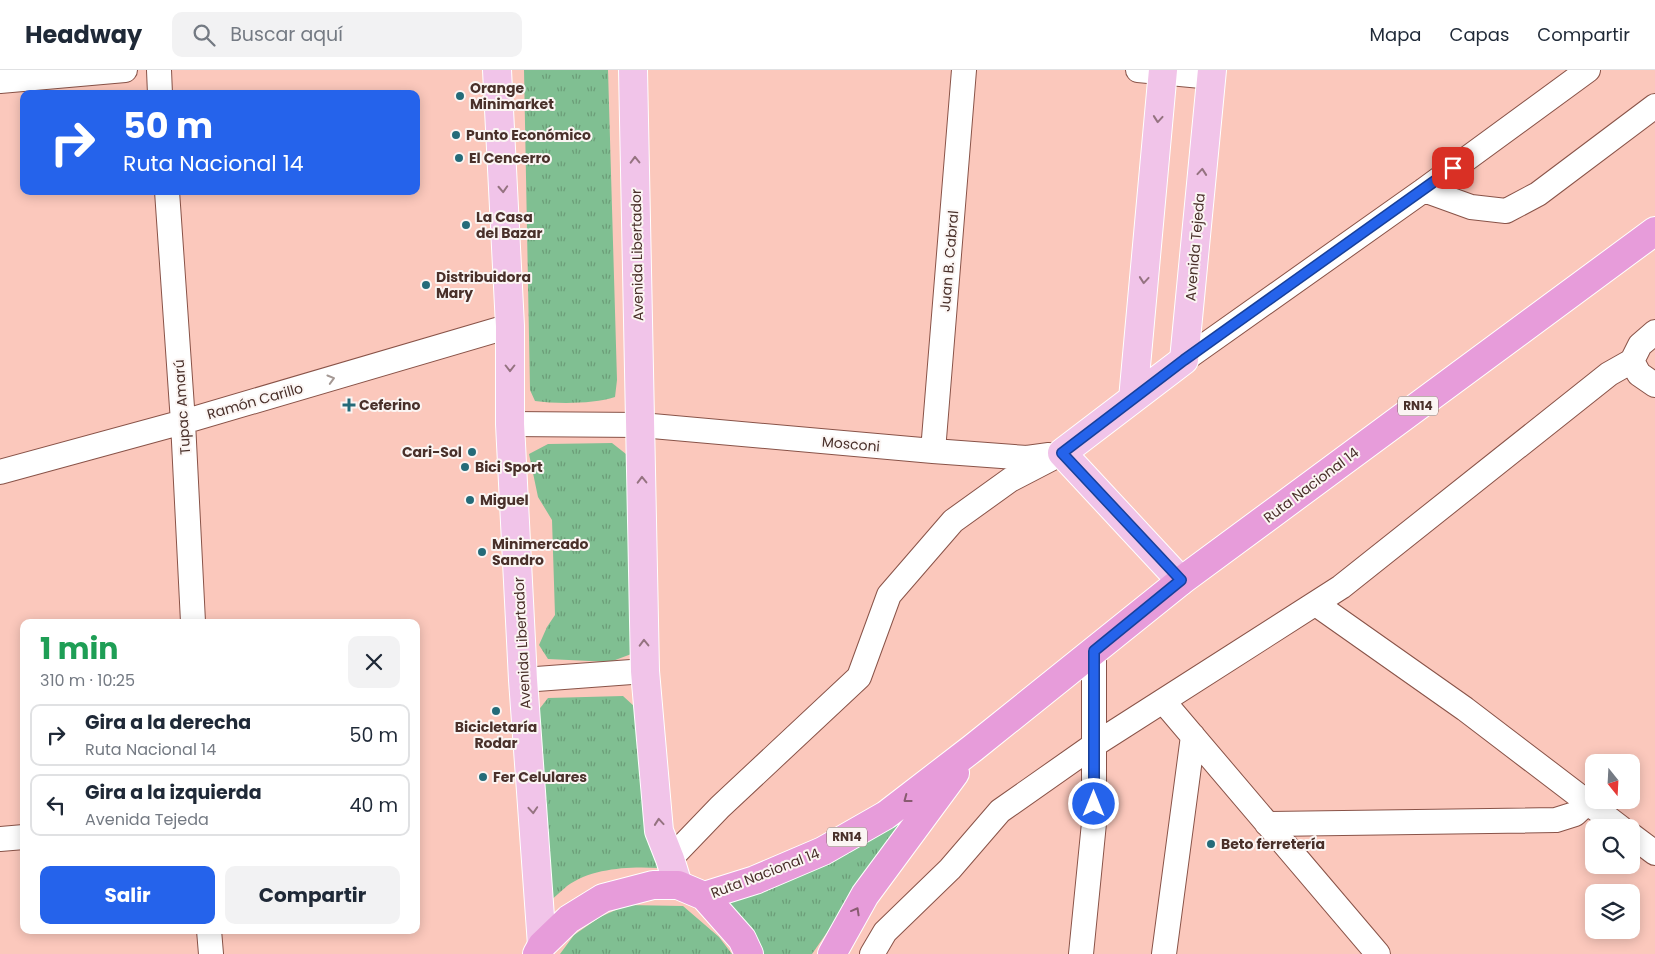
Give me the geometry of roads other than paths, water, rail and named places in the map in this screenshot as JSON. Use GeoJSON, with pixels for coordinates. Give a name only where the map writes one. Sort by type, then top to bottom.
{"type":"FeatureCollection","features":[{"type":"Feature","properties":{"kind":"highway","name":"Ruta Nacional 14"},"geometry":{"type":"LineString","coordinates":[[704,896],[755,880],[823,851],[886,815],[973,748],[1181,580],[1655,231]]}},
{"type":"Feature","properties":{"kind":"highway","name":"Ruta Nacional 14"},"geometry":{"type":"LineString","coordinates":[[832,954],[865,895],[973,748]]}},
{"type":"Feature","properties":{"kind":"highway","name":"Ruta Nacional 14"},"geometry":{"type":"LineString","coordinates":[[540,950],[569,919],[604,898],[653,885],[678,885],[704,896],[742,939],[749,954]]}},
{"type":"Feature","properties":{"kind":"main road","name":"Avenida Libertador"},"geometry":{"type":"LineString","coordinates":[[497,70],[510,326],[510,424],[523,680],[540,950]]}},
{"type":"Feature","properties":{"kind":"main road","name":"Avenida Libertador"},"geometry":{"type":"LineString","coordinates":[[633,70],[645,671],[659,831],[678,885]]}},
{"type":"Feature","properties":{"kind":"main road"},"geometry":{"type":"LineString","coordinates":[[1133,399],[1154,71]]}},
{"type":"Feature","properties":{"kind":"main road","name":"Avenida Tejeda"},"geometry":{"type":"LineString","coordinates":[[1184,360],[1212,74]]}},
{"type":"Feature","properties":{"kind":"main road"},"geometry":{"type":"LineString","coordinates":[[1181,580],[1062,453],[1184,360]]}},
{"type":"Feature","properties":{"kind":"street"},"geometry":{"type":"LineString","coordinates":[[159,70],[160,90]]}},
{"type":"Feature","properties":{"kind":"street","name":"Juan B. Cabral"},"geometry":{"type":"LineString","coordinates":[[933,451],[964,70]]}},
{"type":"Feature","properties":{"kind":"street"},"geometry":{"type":"LineString","coordinates":[[1184,360],[1424,190],[1588,70]]}},
{"type":"Feature","properties":{"kind":"street"},"geometry":{"type":"LineString","coordinates":[[0,81],[110,71]]}},
{"type":"Feature","properties":{"kind":"street"},"geometry":{"type":"LineString","coordinates":[[1154,71],[1212,74]]}},
{"type":"Feature","properties":{"kind":"street"},"geometry":{"type":"LineString","coordinates":[[1424,190],[1471,207],[1506,211],[1538,194],[1655,106]]}},
{"type":"Feature","properties":{"kind":"street","name":"Tupac Amarú"},"geometry":{"type":"LineString","coordinates":[[167,195],[183,422],[193,619]]}},
{"type":"Feature","properties":{"kind":"street","name":"Ramón Carillo"},"geometry":{"type":"LineString","coordinates":[[0,472],[183,422],[510,326]]}},
{"type":"Feature","properties":{"kind":"street"},"geometry":{"type":"LineString","coordinates":[[872,954],[885,932],[950,869],[1000,811],[1094,745],[1342,587],[1609,374],[1632,361],[1640,345],[1655,332]]}},
{"type":"Feature","properties":{"kind":"street"},"geometry":{"type":"LineString","coordinates":[[1632,361],[1639,374],[1655,385]]}},
{"type":"Feature","properties":{"kind":"street","name":"Mosconi"},"geometry":{"type":"LineString","coordinates":[[510,424],[641,425],[1027,458],[1062,453]]}},
{"type":"Feature","properties":{"kind":"street"},"geometry":{"type":"LineString","coordinates":[[670,859],[720,808],[859,677],[889,596],[953,521],[1010,480],[1062,453]]}},
{"type":"Feature","properties":{"kind":"street"},"geometry":{"type":"LineString","coordinates":[[1316,604],[1465,709],[1585,800]]}},
{"type":"Feature","properties":{"kind":"street"},"geometry":{"type":"LineString","coordinates":[[1080,954],[1094,823],[1094,651]]}},
{"type":"Feature","properties":{"kind":"street"},"geometry":{"type":"LineString","coordinates":[[523,680],[645,671]]}},
{"type":"Feature","properties":{"kind":"street"},"geometry":{"type":"LineString","coordinates":[[1163,701],[1378,954]]}},
{"type":"Feature","properties":{"kind":"street"},"geometry":{"type":"LineString","coordinates":[[1164,954],[1193,736]]}},
{"type":"Feature","properties":{"kind":"street"},"geometry":{"type":"LineString","coordinates":[[1268,824],[1556,820],[1575,814],[1585,805]]}},
{"type":"Feature","properties":{"kind":"street"},"geometry":{"type":"LineString","coordinates":[[1597,809],[1610,819]]}},
{"type":"Feature","properties":{"kind":"street"},"geometry":{"type":"LineString","coordinates":[[0,839],[20,837]]}},
{"type":"Feature","properties":{"kind":"street"},"geometry":{"type":"LineString","coordinates":[[1640,842],[1655,853]]}},
{"type":"Feature","properties":{"kind":"street"},"geometry":{"type":"LineString","coordinates":[[210,934],[211,954]]}},
{"type":"Feature","properties":{"kind":"place","name":"Orange Minimarket"},"geometry":{"type":"Point","coordinates":[460,96]}},
{"type":"Feature","properties":{"kind":"place","name":"Punto Económico"},"geometry":{"type":"Point","coordinates":[456,135]}},
{"type":"Feature","properties":{"kind":"place","name":"El Cencerro"},"geometry":{"type":"Point","coordinates":[459,158]}},
{"type":"Feature","properties":{"kind":"place","name":"La Casa del Bazar"},"geometry":{"type":"Point","coordinates":[466,225]}},
{"type":"Feature","properties":{"kind":"place","name":"Distribuidora Mary"},"geometry":{"type":"Point","coordinates":[426,285]}},
{"type":"Feature","properties":{"kind":"place","name":"Ceferino"},"geometry":{"type":"Point","coordinates":[349,405]}},
{"type":"Feature","properties":{"kind":"place","name":"Cari-Sol"},"geometry":{"type":"Point","coordinates":[472,452]}},
{"type":"Feature","properties":{"kind":"place","name":"Bici Sport"},"geometry":{"type":"Point","coordinates":[465,467]}},
{"type":"Feature","properties":{"kind":"place","name":"Miguel"},"geometry":{"type":"Point","coordinates":[470,500]}},
{"type":"Feature","properties":{"kind":"place","name":"Minimercado Sandro"},"geometry":{"type":"Point","coordinates":[482,552]}},
{"type":"Feature","properties":{"kind":"place","name":"Bicicletaría Rodar"},"geometry":{"type":"Point","coordinates":[496,711]}},
{"type":"Feature","properties":{"kind":"place","name":"Fer Celulares"},"geometry":{"type":"Point","coordinates":[483,777]}},
{"type":"Feature","properties":{"kind":"place","name":"Beto ferretería"},"geometry":{"type":"Point","coordinates":[1211,844]}}]}
